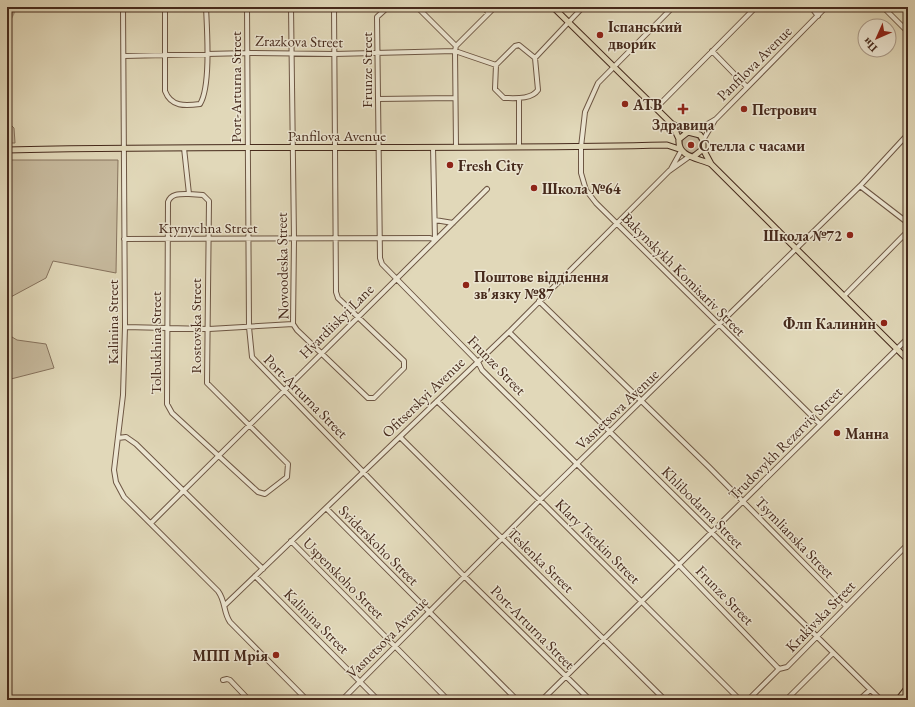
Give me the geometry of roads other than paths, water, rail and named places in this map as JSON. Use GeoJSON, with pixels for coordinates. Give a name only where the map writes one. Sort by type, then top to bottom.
{"type":"FeatureCollection","features":[{"type":"Feature","properties":{"kind":"main road"},"geometry":{"type":"LineString","coordinates":[[554,7],[672,124],[679,139],[680,150],[711,164]]}},
{"type":"Feature","properties":{"kind":"main road"},"geometry":{"type":"LineString","coordinates":[[672,124],[691,132],[703,140],[702,149],[711,164],[908,360]]}},
{"type":"Feature","properties":{"kind":"main road"},"geometry":{"type":"LineString","coordinates":[[679,139],[691,132]]}},
{"type":"Feature","properties":{"kind":"main road","name":"Panfilova Avenue"},"geometry":{"type":"LineString","coordinates":[[667,145],[679,139]]}},
{"type":"Feature","properties":{"kind":"main road","name":"Panfilova Avenue"},"geometry":{"type":"LineString","coordinates":[[7,150],[124,148],[581,147],[667,145],[680,150]]}},
{"type":"Feature","properties":{"kind":"main road"},"geometry":{"type":"LineString","coordinates":[[692,156],[702,149]]}},
{"type":"Feature","properties":{"kind":"main road"},"geometry":{"type":"LineString","coordinates":[[898,700],[908,687]]}},
{"type":"Feature","properties":{"kind":"street","name":"Kalinina Street"},"geometry":{"type":"LineString","coordinates":[[123,7],[125,327],[123,395],[114,470],[118,488],[124,496],[217,590],[225,605],[230,622],[308,700]]}},
{"type":"Feature","properties":{"kind":"street"},"geometry":{"type":"LineString","coordinates":[[165,7],[165,91],[168,99],[174,103],[186,106],[200,104],[204,98],[207,54],[206,7]]}},
{"type":"Feature","properties":{"kind":"street","name":"Port-Arturna Street"},"geometry":{"type":"LineString","coordinates":[[247,7],[249,327],[252,357],[283,391],[364,471],[464,576],[590,700]]}},
{"type":"Feature","properties":{"kind":"street","name":"Novoodeska Street"},"geometry":{"type":"LineString","coordinates":[[290,7],[294,324],[297,330],[368,398],[374,398],[404,368],[404,361],[338,298],[335,240],[334,7]]}},
{"type":"Feature","properties":{"kind":"street","name":"Frunze Street"},"geometry":{"type":"LineString","coordinates":[[388,7],[377,17],[380,261],[395,279],[478,362],[482,370],[578,463],[779,669]]}},
{"type":"Feature","properties":{"kind":"street"},"geometry":{"type":"LineString","coordinates":[[417,7],[456,46]]}},
{"type":"Feature","properties":{"kind":"street"},"geometry":{"type":"LineString","coordinates":[[483,7],[489,13]]}},
{"type":"Feature","properties":{"kind":"street"},"geometry":{"type":"LineString","coordinates":[[456,147],[456,46],[495,7]]}},
{"type":"Feature","properties":{"kind":"street"},"geometry":{"type":"LineString","coordinates":[[535,58],[583,7]]}},
{"type":"Feature","properties":{"kind":"street","name":"Bakynskykh Komisariv Street"},"geometry":{"type":"LineString","coordinates":[[673,7],[598,83],[585,112],[581,147],[581,173],[586,190],[591,198],[820,424]]}},
{"type":"Feature","properties":{"kind":"street"},"geometry":{"type":"LineString","coordinates":[[656,108],[756,7]]}},
{"type":"Feature","properties":{"kind":"street"},"geometry":{"type":"LineString","coordinates":[[811,7],[818,16]]}},
{"type":"Feature","properties":{"kind":"street","name":"Panfilova Avenue"},"geometry":{"type":"LineString","coordinates":[[703,140],[716,119],[826,7]]}},
{"type":"Feature","properties":{"kind":"street"},"geometry":{"type":"LineString","coordinates":[[883,7],[908,32]]}},
{"type":"Feature","properties":{"kind":"street"},"geometry":{"type":"LineString","coordinates":[[516,46],[522,46],[535,58],[538,90],[532,96],[504,98],[497,92],[495,87],[496,65],[516,46]]}},
{"type":"Feature","properties":{"kind":"street","name":"Zrazkova Street"},"geometry":{"type":"LineString","coordinates":[[124,56],[166,54],[334,54],[455,51],[496,65]]}},
{"type":"Feature","properties":{"kind":"street"},"geometry":{"type":"LineString","coordinates":[[712,51],[747,87]]}},
{"type":"Feature","properties":{"kind":"street"},"geometry":{"type":"LineString","coordinates":[[378,99],[455,98]]}},
{"type":"Feature","properties":{"kind":"street"},"geometry":{"type":"LineString","coordinates":[[519,98],[519,147]]}},
{"type":"Feature","properties":{"kind":"street","name":"Panfilova Avenue"},"geometry":{"type":"LineString","coordinates":[[691,132],[716,119]]}},
{"type":"Feature","properties":{"kind":"street","name":"Vasnetsova Avenue"},"geometry":{"type":"LineString","coordinates":[[342,700],[540,500],[860,186],[908,134]]}},
{"type":"Feature","properties":{"kind":"street"},"geometry":{"type":"LineString","coordinates":[[433,147],[436,240]]}},
{"type":"Feature","properties":{"kind":"street"},"geometry":{"type":"LineString","coordinates":[[184,148],[189,194]]}},
{"type":"Feature","properties":{"kind":"street"},"geometry":{"type":"LineString","coordinates":[[669,171],[680,150]]}},
{"type":"Feature","properties":{"kind":"street"},"geometry":{"type":"LineString","coordinates":[[669,171],[692,156]]}},
{"type":"Feature","properties":{"kind":"street","name":"Ofitserskyi Avenue"},"geometry":{"type":"LineString","coordinates":[[225,605],[478,362],[669,171]]}},
{"type":"Feature","properties":{"kind":"street"},"geometry":{"type":"LineString","coordinates":[[860,186],[908,223]]}},
{"type":"Feature","properties":{"kind":"street","name":"Hvardiiskyi Lane"},"geometry":{"type":"LineString","coordinates":[[151,523],[357,316],[487,189]]}},
{"type":"Feature","properties":{"kind":"street","name":"Tolbukhina Street"},"geometry":{"type":"LineString","coordinates":[[189,194],[174,195],[169,200],[166,329],[168,407],[172,413],[258,492],[265,494],[278,485]]}},
{"type":"Feature","properties":{"kind":"street","name":"Rostovska Street"},"geometry":{"type":"LineString","coordinates":[[189,194],[203,195],[209,201],[207,239],[209,329],[207,383],[288,464],[287,477],[278,485]]}},
{"type":"Feature","properties":{"kind":"street"},"geometry":{"type":"LineString","coordinates":[[435,220],[453,223]]}},
{"type":"Feature","properties":{"kind":"street"},"geometry":{"type":"LineString","coordinates":[[844,296],[908,231]]}},
{"type":"Feature","properties":{"kind":"street","name":"Krynychna Street"},"geometry":{"type":"LineString","coordinates":[[124,239],[335,240],[430,238],[436,240]]}},
{"type":"Feature","properties":{"kind":"street","name":"Tsymlianska Street"},"geometry":{"type":"LineString","coordinates":[[539,301],[743,501],[846,606]]}},
{"type":"Feature","properties":{"kind":"street"},"geometry":{"type":"LineString","coordinates":[[125,327],[209,329],[294,324]]}},
{"type":"Feature","properties":{"kind":"street","name":"Khlibodarna Street"},"geometry":{"type":"LineString","coordinates":[[508,332],[881,700]]}},
{"type":"Feature","properties":{"kind":"street","name":"Trudovykh Rezerviv Street"},"geometry":{"type":"LineString","coordinates":[[542,700],[908,338]]}},
{"type":"Feature","properties":{"kind":"street","name":"Klary Tsetkin Street"},"geometry":{"type":"LineString","coordinates":[[437,401],[540,500],[740,700]]}},
{"type":"Feature","properties":{"kind":"street"},"geometry":{"type":"LineString","coordinates":[[118,438],[122,437],[130,439],[263,569]]}},
{"type":"Feature","properties":{"kind":"street","name":"Teslenka Street"},"geometry":{"type":"LineString","coordinates":[[400,437],[665,700]]}},
{"type":"Feature","properties":{"kind":"street","name":"Sviderskoho Street"},"geometry":{"type":"LineString","coordinates":[[326,508],[517,700]]}},
{"type":"Feature","properties":{"kind":"street","name":"Uspenskoho Street"},"geometry":{"type":"LineString","coordinates":[[291,541],[448,700]]}},
{"type":"Feature","properties":{"kind":"street","name":"Krakivska Street"},"geometry":{"type":"LineString","coordinates":[[748,700],[779,669],[787,667],[817,638],[846,606],[908,544]]}},
{"type":"Feature","properties":{"kind":"street","name":"Kalinina Street"},"geometry":{"type":"LineString","coordinates":[[255,576],[378,700]]}},
{"type":"Feature","properties":{"kind":"street"},"geometry":{"type":"LineString","coordinates":[[786,700],[833,653]]}},
{"type":"Feature","properties":{"kind":"street"},"geometry":{"type":"LineString","coordinates":[[223,680],[230,680],[249,700]]}},
{"type":"Feature","properties":{"kind":"street"},"geometry":{"type":"LineString","coordinates":[[859,700],[870,690]]}},
{"type":"Feature","properties":{"kind":"waterway"},"geometry":{"type":"LineString","coordinates":[[7,21],[14,7]]}},
{"type":"Feature","properties":{"kind":"place","name":"Іспанський дворик"},"geometry":{"type":"Point","coordinates":[600,35]}},
{"type":"Feature","properties":{"kind":"place","name":"ATB"},"geometry":{"type":"Point","coordinates":[625,104]}},
{"type":"Feature","properties":{"kind":"place","name":"Здравица"},"geometry":{"type":"Point","coordinates":[683,109]}},
{"type":"Feature","properties":{"kind":"place","name":"Петрович"},"geometry":{"type":"Point","coordinates":[744,109]}},
{"type":"Feature","properties":{"kind":"place","name":"Стелла с часами"},"geometry":{"type":"Point","coordinates":[691,145]}},
{"type":"Feature","properties":{"kind":"place","name":"Fresh City"},"geometry":{"type":"Point","coordinates":[450,165]}},
{"type":"Feature","properties":{"kind":"place","name":"Школа №64"},"geometry":{"type":"Point","coordinates":[534,188]}},
{"type":"Feature","properties":{"kind":"place","name":"Школа №72"},"geometry":{"type":"Point","coordinates":[850,235]}},
{"type":"Feature","properties":{"kind":"place","name":"Поштове відділення зв'язку №87"},"geometry":{"type":"Point","coordinates":[466,285]}},
{"type":"Feature","properties":{"kind":"place","name":"Флп Калинин"},"geometry":{"type":"Point","coordinates":[884,323]}},
{"type":"Feature","properties":{"kind":"place","name":"Манна"},"geometry":{"type":"Point","coordinates":[837,433]}},
{"type":"Feature","properties":{"kind":"place","name":"МПП Мрія"},"geometry":{"type":"Point","coordinates":[276,655]}}]}
